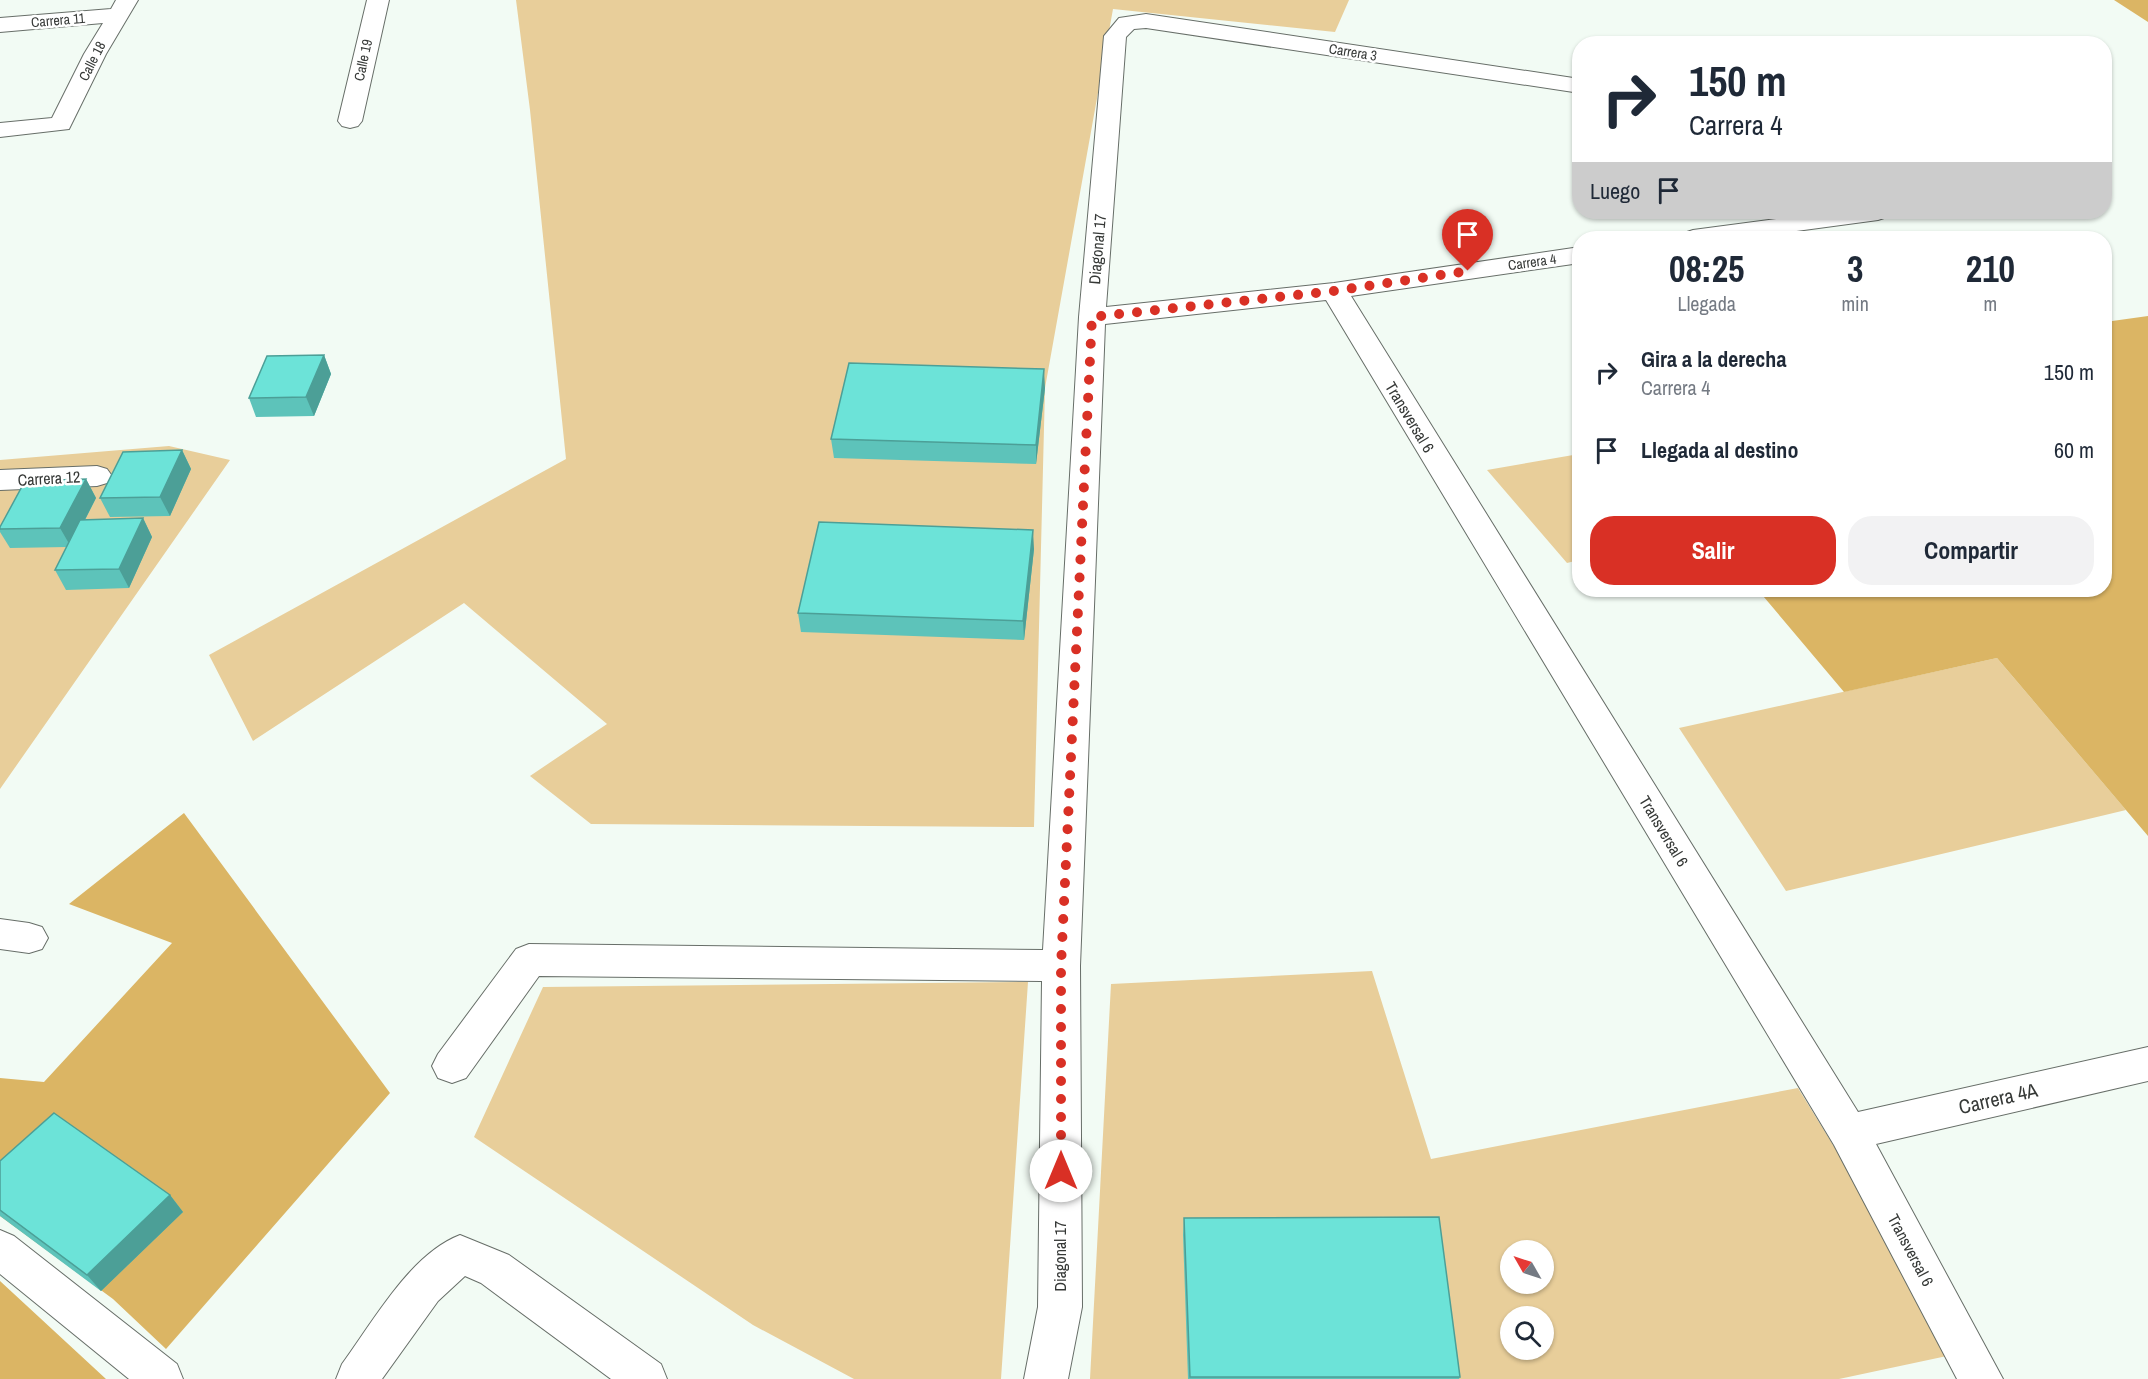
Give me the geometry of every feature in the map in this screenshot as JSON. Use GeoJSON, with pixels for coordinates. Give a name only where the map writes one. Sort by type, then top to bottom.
{"type":"FeatureCollection","features":[{"type":"Feature","properties":{"kind":"street","name":"Calle 19"},"geometry":{"type":"LineString","coordinates":[[350,121],[369,4]]}},
{"type":"Feature","properties":{"kind":"street","name":"Carrera 11"},"geometry":{"type":"LineString","coordinates":[[0,25],[121,7]]}},
{"type":"Feature","properties":{"kind":"street","name":"Calle 18"},"geometry":{"type":"LineString","coordinates":[[0,130],[61,124],[121,7]]}},
{"type":"Feature","properties":{"kind":"street","name":"Carrera 3"},"geometry":{"type":"LineString","coordinates":[[1127,22],[1158,22],[1572,85]]}},
{"type":"Feature","properties":{"kind":"street","name":"Diagonal 17"},"geometry":{"type":"LineString","coordinates":[[1046,1379],[1060,1307],[1061,966],[1092,317],[1115,36],[1127,22]]}},
{"type":"Feature","properties":{"kind":"street"},"geometry":{"type":"LineString","coordinates":[[1743,231],[1828,219]]}},
{"type":"Feature","properties":{"kind":"street","name":"Carrera 4"},"geometry":{"type":"LineString","coordinates":[[1092,317],[1334,291],[1572,256]]}},
{"type":"Feature","properties":{"kind":"street","name":"Transversal 6"},"geometry":{"type":"LineString","coordinates":[[1334,291],[1848,1132],[1981,1379]]}},
{"type":"Feature","properties":{"kind":"street","name":"Carrera 12"},"geometry":{"type":"LineString","coordinates":[[0,480],[97,476]]}},
{"type":"Feature","properties":{"kind":"street"},"geometry":{"type":"LineString","coordinates":[[452,1066],[529,960],[1061,966]]}},
{"type":"Feature","properties":{"kind":"street","name":"Carrera 4A"},"geometry":{"type":"LineString","coordinates":[[1848,1132],[2148,1064]]}},
{"type":"Feature","properties":{"kind":"lane"},"geometry":{"type":"LineString","coordinates":[[0,1249],[162,1379]]}},
{"type":"Feature","properties":{"kind":"lane"},"geometry":{"type":"LineString","coordinates":[[357,1379],[423,1287],[460,1254],[495,1269],[646,1379]]}},
{"type":"Feature","properties":{"kind":"shaded area"},"geometry":{"type":"Polygon","coordinates":[[[516,0],[1349,0],[1335,32],[1113,9],[1045,388],[1034,827],[591,824],[530,776],[607,724],[464,603],[253,741],[209,655],[566,459],[530,110],[516,0]]]}},
{"type":"Feature","properties":{"kind":"shaded area"},"geometry":{"type":"Polygon","coordinates":[[[2114,0],[2148,0],[2148,22],[2114,0]]]}},
{"type":"Feature","properties":{"kind":"shaded area"},"geometry":{"type":"Polygon","coordinates":[[[2148,316],[2148,836],[1997,658],[1844,692],[1764,597],[2112,597],[2112,321],[2148,316]]]}},
{"type":"Feature","properties":{"kind":"shaded area"},"geometry":{"type":"Polygon","coordinates":[[[169,446],[230,460],[0,789],[0,460],[169,446]]]}},
{"type":"Feature","properties":{"kind":"shaded area"},"geometry":{"type":"Polygon","coordinates":[[[1572,455],[1572,562],[1567,563],[1487,470],[1572,455]]]}},
{"type":"Feature","properties":{"kind":"shaded area"},"geometry":{"type":"Polygon","coordinates":[[[1997,658],[2126,810],[1786,891],[1679,728],[1997,658]]]}},
{"type":"Feature","properties":{"kind":"shaded area"},"geometry":{"type":"Polygon","coordinates":[[[184,813],[390,1093],[166,1349],[113,1299],[0,1216],[0,1078],[44,1082],[172,943],[69,904],[184,813]]]}},
{"type":"Feature","properties":{"kind":"shaded area"},"geometry":{"type":"Polygon","coordinates":[[[1372,971],[1431,1159],[1798,1088],[1961,1353],[1839,1379],[1090,1379],[1111,984],[1372,971]]]}},
{"type":"Feature","properties":{"kind":"shaded area"},"geometry":{"type":"Polygon","coordinates":[[[1028,982],[1001,1379],[854,1379],[753,1325],[474,1137],[543,987],[1028,982]]]}},
{"type":"Feature","properties":{"kind":"shaded area"},"geometry":{"type":"Polygon","coordinates":[[[0,1281],[106,1379],[0,1379],[0,1281]]]}},
{"type":"Feature","properties":{"kind":"building"},"geometry":{"type":"Polygon","coordinates":[[[324,355],[306,397],[249,398],[267,356],[324,355]]]}},
{"type":"Feature","properties":{"kind":"building"},"geometry":{"type":"Polygon","coordinates":[[[849,363],[1044,369],[1036,445],[831,439],[849,363]]]}},
{"type":"Feature","properties":{"kind":"building"},"geometry":{"type":"Polygon","coordinates":[[[182,450],[160,497],[100,498],[123,452],[182,450]]]}},
{"type":"Feature","properties":{"kind":"building"},"geometry":{"type":"Polygon","coordinates":[[[86,479],[60,528],[0,529],[25,481],[86,479]]]}},
{"type":"Feature","properties":{"kind":"building"},"geometry":{"type":"Polygon","coordinates":[[[143,518],[119,569],[55,570],[80,520],[143,518]]]}},
{"type":"Feature","properties":{"kind":"building"},"geometry":{"type":"Polygon","coordinates":[[[819,522],[1033,530],[1023,621],[798,613],[819,522]]]}},
{"type":"Feature","properties":{"kind":"building"},"geometry":{"type":"Polygon","coordinates":[[[54,1113],[170,1195],[87,1275],[0,1210],[0,1161],[54,1113]]]}},
{"type":"Feature","properties":{"kind":"building"},"geometry":{"type":"Polygon","coordinates":[[[1439,1217],[1460,1377],[1190,1377],[1184,1218],[1439,1217]]]}},
{"type":"Feature","properties":{"kind":"route"},"geometry":{"type":"LineString","coordinates":[[1061,1171],[1061,966],[1092,317],[1334,291],[1468,271]]}}]}
